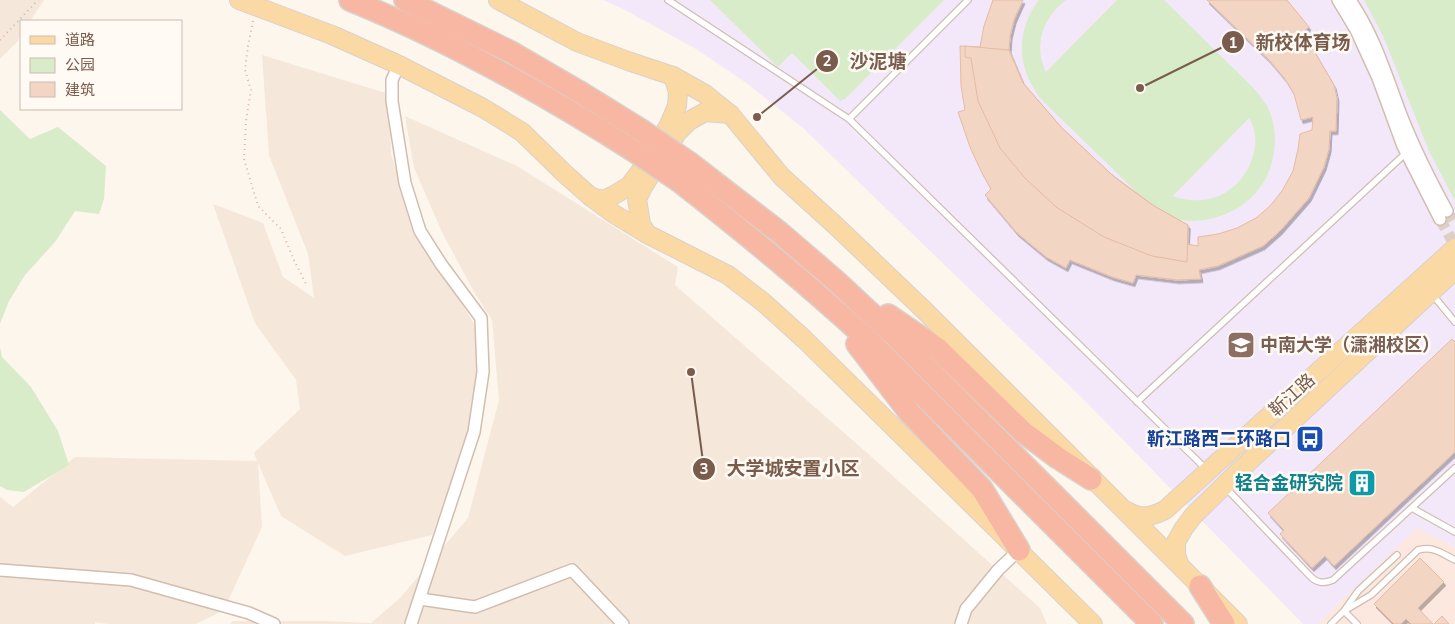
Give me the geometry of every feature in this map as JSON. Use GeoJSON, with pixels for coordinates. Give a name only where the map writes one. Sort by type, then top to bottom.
{"type":"FeatureCollection","features":[{"type":"Feature","properties":{"kind":"highway"},"geometry":{"type":"LineString","coordinates":[[350,0],[439,39],[504,73],[569,110],[679,181],[753,239],[865,337],[1152,624]]}},
{"type":"Feature","properties":{"kind":"highway"},"geometry":{"type":"LineString","coordinates":[[405,0],[511,52],[642,130],[780,232],[902,342],[1183,624]]}},
{"type":"Feature","properties":{"kind":"highway"},"geometry":{"type":"LineString","coordinates":[[836,281],[938,349],[1023,432],[1091,479]]}},
{"type":"Feature","properties":{"kind":"highway"},"geometry":{"type":"LineString","coordinates":[[822,298],[909,412],[982,489],[1019,550]]}},
{"type":"Feature","properties":{"kind":"highway"},"geometry":{"type":"LineString","coordinates":[[1200,586],[1224,624]]}},
{"type":"Feature","properties":{"kind":"main road"},"geometry":{"type":"LineString","coordinates":[[239,0],[332,35],[399,65],[482,108],[522,132],[564,173],[614,214],[646,234],[728,275],[763,302],[804,339],[1093,624]]}},
{"type":"Feature","properties":{"kind":"main road"},"geometry":{"type":"LineString","coordinates":[[498,0],[577,42],[673,76],[705,94],[730,114],[782,178],[835,225],[924,310],[1238,624]]}},
{"type":"Feature","properties":{"kind":"main road"},"geometry":{"type":"LineString","coordinates":[[591,197],[603,200],[614,195],[629,186],[638,173],[669,125],[677,106],[678,92],[673,76]]}},
{"type":"Feature","properties":{"kind":"main road"},"geometry":{"type":"LineString","coordinates":[[646,234],[641,224],[637,199],[677,133],[689,121],[705,112],[730,114]]}},
{"type":"Feature","properties":{"kind":"main road","name":"靳江路"},"geometry":{"type":"LineString","coordinates":[[1121,508],[1134,515],[1146,517],[1156,515],[1165,510],[1455,248]]}},
{"type":"Feature","properties":{"kind":"main road","name":"靳江路"},"geometry":{"type":"LineString","coordinates":[[1179,564],[1176,555],[1176,542],[1193,516],[1455,270]]}},
{"type":"Feature","properties":{"kind":"street"},"geometry":{"type":"LineString","coordinates":[[1338,0],[1356,30],[1378,78],[1406,154],[1444,215],[1401,115],[1383,62],[1350,0]]}},
{"type":"Feature","properties":{"kind":"street"},"geometry":{"type":"LineString","coordinates":[[399,65],[392,80],[392,101],[405,183],[420,231],[440,264],[480,318],[483,372],[474,432],[411,624]]}},
{"type":"Feature","properties":{"kind":"street"},"geometry":{"type":"LineString","coordinates":[[961,624],[966,609],[998,570],[1019,550]]}},
{"type":"Feature","properties":{"kind":"street"},"geometry":{"type":"LineString","coordinates":[[0,570],[131,580],[249,613],[274,624]]}},
{"type":"Feature","properties":{"kind":"street"},"geometry":{"type":"LineString","coordinates":[[420,599],[475,607],[572,570],[624,624]]}},
{"type":"Feature","properties":{"kind":"lane"},"geometry":{"type":"LineString","coordinates":[[668,0],[849,119],[1208,471]]}},
{"type":"Feature","properties":{"kind":"lane"},"geometry":{"type":"LineString","coordinates":[[849,119],[968,0]]}},
{"type":"Feature","properties":{"kind":"lane"},"geometry":{"type":"LineString","coordinates":[[1137,402],[1406,154]]}},
{"type":"Feature","properties":{"kind":"lane"},"geometry":{"type":"LineString","coordinates":[[1431,292],[1455,322]]}},
{"type":"Feature","properties":{"kind":"lane"},"geometry":{"type":"LineString","coordinates":[[1224,486],[1315,581],[1326,583],[1333,580],[1455,468]]}},
{"type":"Feature","properties":{"kind":"lane"},"geometry":{"type":"LineString","coordinates":[[1412,508],[1455,532]]}},
{"type":"Feature","properties":{"kind":"lane"},"geometry":{"type":"LineString","coordinates":[[1344,611],[1371,595],[1418,550],[1427,548],[1439,551],[1455,560]]}},
{"type":"Feature","properties":{"kind":"lane"},"geometry":{"type":"LineString","coordinates":[[1331,624],[1344,611],[1358,591],[1397,555]]}},
{"type":"Feature","properties":{"kind":"lane"},"geometry":{"type":"LineString","coordinates":[[1344,611],[1357,624]]}},
{"type":"Feature","properties":{"kind":"path"},"geometry":{"type":"LineString","coordinates":[[0,40],[38,0]]}},
{"type":"Feature","properties":{"kind":"path"},"geometry":{"type":"LineString","coordinates":[[257,6],[245,70],[251,90],[246,121],[244,159],[258,206],[282,229],[293,258],[306,284]]}},
{"type":"Feature","properties":{"kind":"shaded area"},"geometry":{"type":"Polygon","coordinates":[[[0,0],[44,0],[31,20],[20,20],[20,37],[0,59],[0,0]]]}},
{"type":"Feature","properties":{"kind":"shaded area","name":"中南大学（潇湘校区）"},"geometry":{"type":"Polygon","coordinates":[[[603,0],[1455,0],[1455,547],[1417,528],[1317,624],[1303,624],[1084,400],[803,128],[745,82],[696,49],[603,0]]]}},
{"type":"Feature","properties":{"kind":"shaded area"},"geometry":{"type":"Polygon","coordinates":[[[262,55],[389,94],[391,154],[417,230],[477,329],[480,405],[432,535],[345,556],[281,516],[258,463],[262,527],[224,610],[196,624],[108,624],[95,622],[95,624],[0,624],[0,497],[13,507],[75,457],[257,461],[254,453],[300,409],[296,380],[255,323],[213,204],[263,223],[283,277],[314,298],[308,254],[269,155],[262,55]]]}},
{"type":"Feature","properties":{"kind":"shaded area"},"geometry":{"type":"Polygon","coordinates":[[[405,116],[517,166],[678,267],[675,285],[874,459],[1040,608],[1047,624],[230,624],[233,621],[371,623],[400,598],[468,518],[499,400],[492,320],[474,292],[442,232],[414,168],[405,116]]]}},
{"type":"Feature","properties":{"kind":"shaded area"},"geometry":{"type":"Polygon","coordinates":[[[1417,527],[1455,547],[1455,624],[1317,624],[1417,527]]]}},
{"type":"Feature","properties":{"kind":"green space"},"geometry":{"type":"Polygon","coordinates":[[[710,0],[944,0],[845,99],[840,101],[792,53],[778,67],[710,0]]]}},
{"type":"Feature","properties":{"kind":"green space"},"geometry":{"type":"Polygon","coordinates":[[[1039,0],[1066,0],[1051,15],[1042,33],[1040,52],[1046,72],[1117,0],[1164,0],[1248,82],[1267,106],[1273,121],[1275,145],[1270,169],[1260,187],[1240,207],[1226,214],[1199,221],[1172,218],[1150,204],[1053,111],[1036,92],[1024,66],[1022,53],[1025,26],[1039,0]],[[1249,118],[1173,196],[1186,199],[1211,199],[1232,188],[1241,179],[1248,169],[1255,146],[1253,127],[1249,118]]]}},
{"type":"Feature","properties":{"kind":"green space"},"geometry":{"type":"Polygon","coordinates":[[[1364,0],[1455,0],[1455,201],[1429,151],[1384,38],[1364,0]]]}},
{"type":"Feature","properties":{"kind":"green space"},"geometry":{"type":"Polygon","coordinates":[[[0,110],[30,139],[58,127],[106,166],[104,199],[99,214],[75,211],[55,242],[25,275],[9,301],[0,324],[0,110]]]}},
{"type":"Feature","properties":{"kind":"green space"},"geometry":{"type":"Polygon","coordinates":[[[0,347],[2,357],[31,387],[58,431],[69,465],[24,492],[7,490],[0,486],[0,347]]]}},
{"type":"Feature","properties":{"kind":"building"},"geometry":{"type":"Polygon","coordinates":[[[993,0],[1023,0],[1014,20],[1009,50],[1023,83],[1062,128],[1111,174],[1154,206],[1188,225],[1187,244],[1198,246],[1198,237],[1218,234],[1237,228],[1256,218],[1270,206],[1282,191],[1293,171],[1300,134],[1312,130],[1313,117],[1301,120],[1294,94],[1285,79],[1269,60],[1207,0],[1287,0],[1309,27],[1303,32],[1334,85],[1337,98],[1336,131],[1330,131],[1329,149],[1324,167],[1309,198],[1280,231],[1263,246],[1218,266],[1199,270],[1201,279],[1177,280],[1136,275],[1133,283],[1112,277],[1070,260],[1066,268],[1046,257],[1017,233],[985,195],[991,189],[970,147],[958,112],[965,110],[961,86],[960,46],[980,47],[984,26],[993,0]]]}},
{"type":"Feature","properties":{"kind":"building"},"geometry":{"type":"Polygon","coordinates":[[[965,46],[1009,50],[1023,83],[1062,128],[1121,182],[1154,206],[1188,225],[1187,262],[1152,256],[1104,237],[1056,207],[1024,177],[1000,148],[978,101],[971,58],[965,57],[965,46]]]}},
{"type":"Feature","properties":{"kind":"building","name":"轻合金研究院"},"geometry":{"type":"Polygon","coordinates":[[[1452,339],[1455,342],[1455,452],[1334,566],[1325,556],[1312,568],[1280,534],[1284,530],[1268,513],[1452,339]]]}},
{"type":"Feature","properties":{"kind":"building"},"geometry":{"type":"Polygon","coordinates":[[[1420,558],[1444,582],[1418,608],[1433,624],[1411,624],[1406,619],[1401,624],[1394,624],[1374,604],[1420,558]]]}},
{"type":"Feature","properties":{"kind":"building"},"geometry":{"type":"Polygon","coordinates":[[[1442,616],[1449,624],[1434,624],[1442,616]]]}},
{"type":"Feature","properties":{"kind":"tunnel"},"geometry":{"type":"LineString","coordinates":[[1447,211],[1455,225]]}},
{"type":"Feature","properties":{"kind":"tunnel"},"geometry":{"type":"LineString","coordinates":[[1440,219],[1455,246]]}},
{"type":"Feature","properties":{"kind":"place","name":"新校体育场"},"geometry":{"type":"Point","coordinates":[1140,88]}},
{"type":"Feature","properties":{"kind":"place","name":"沙泥塘"},"geometry":{"type":"Point","coordinates":[757,117]}},
{"type":"Feature","properties":{"kind":"place","name":"中南大学（潇湘校区）"},"geometry":{"type":"Point","coordinates":[1241,345]}},
{"type":"Feature","properties":{"kind":"place","name":"大学城安置小区"},"geometry":{"type":"Point","coordinates":[691,372]}},
{"type":"Feature","properties":{"kind":"place","name":"靳江路西二环路口"},"geometry":{"type":"Point","coordinates":[1310,439]}},
{"type":"Feature","properties":{"kind":"place","name":"轻合金研究院"},"geometry":{"type":"Point","coordinates":[1362,483]}}]}
